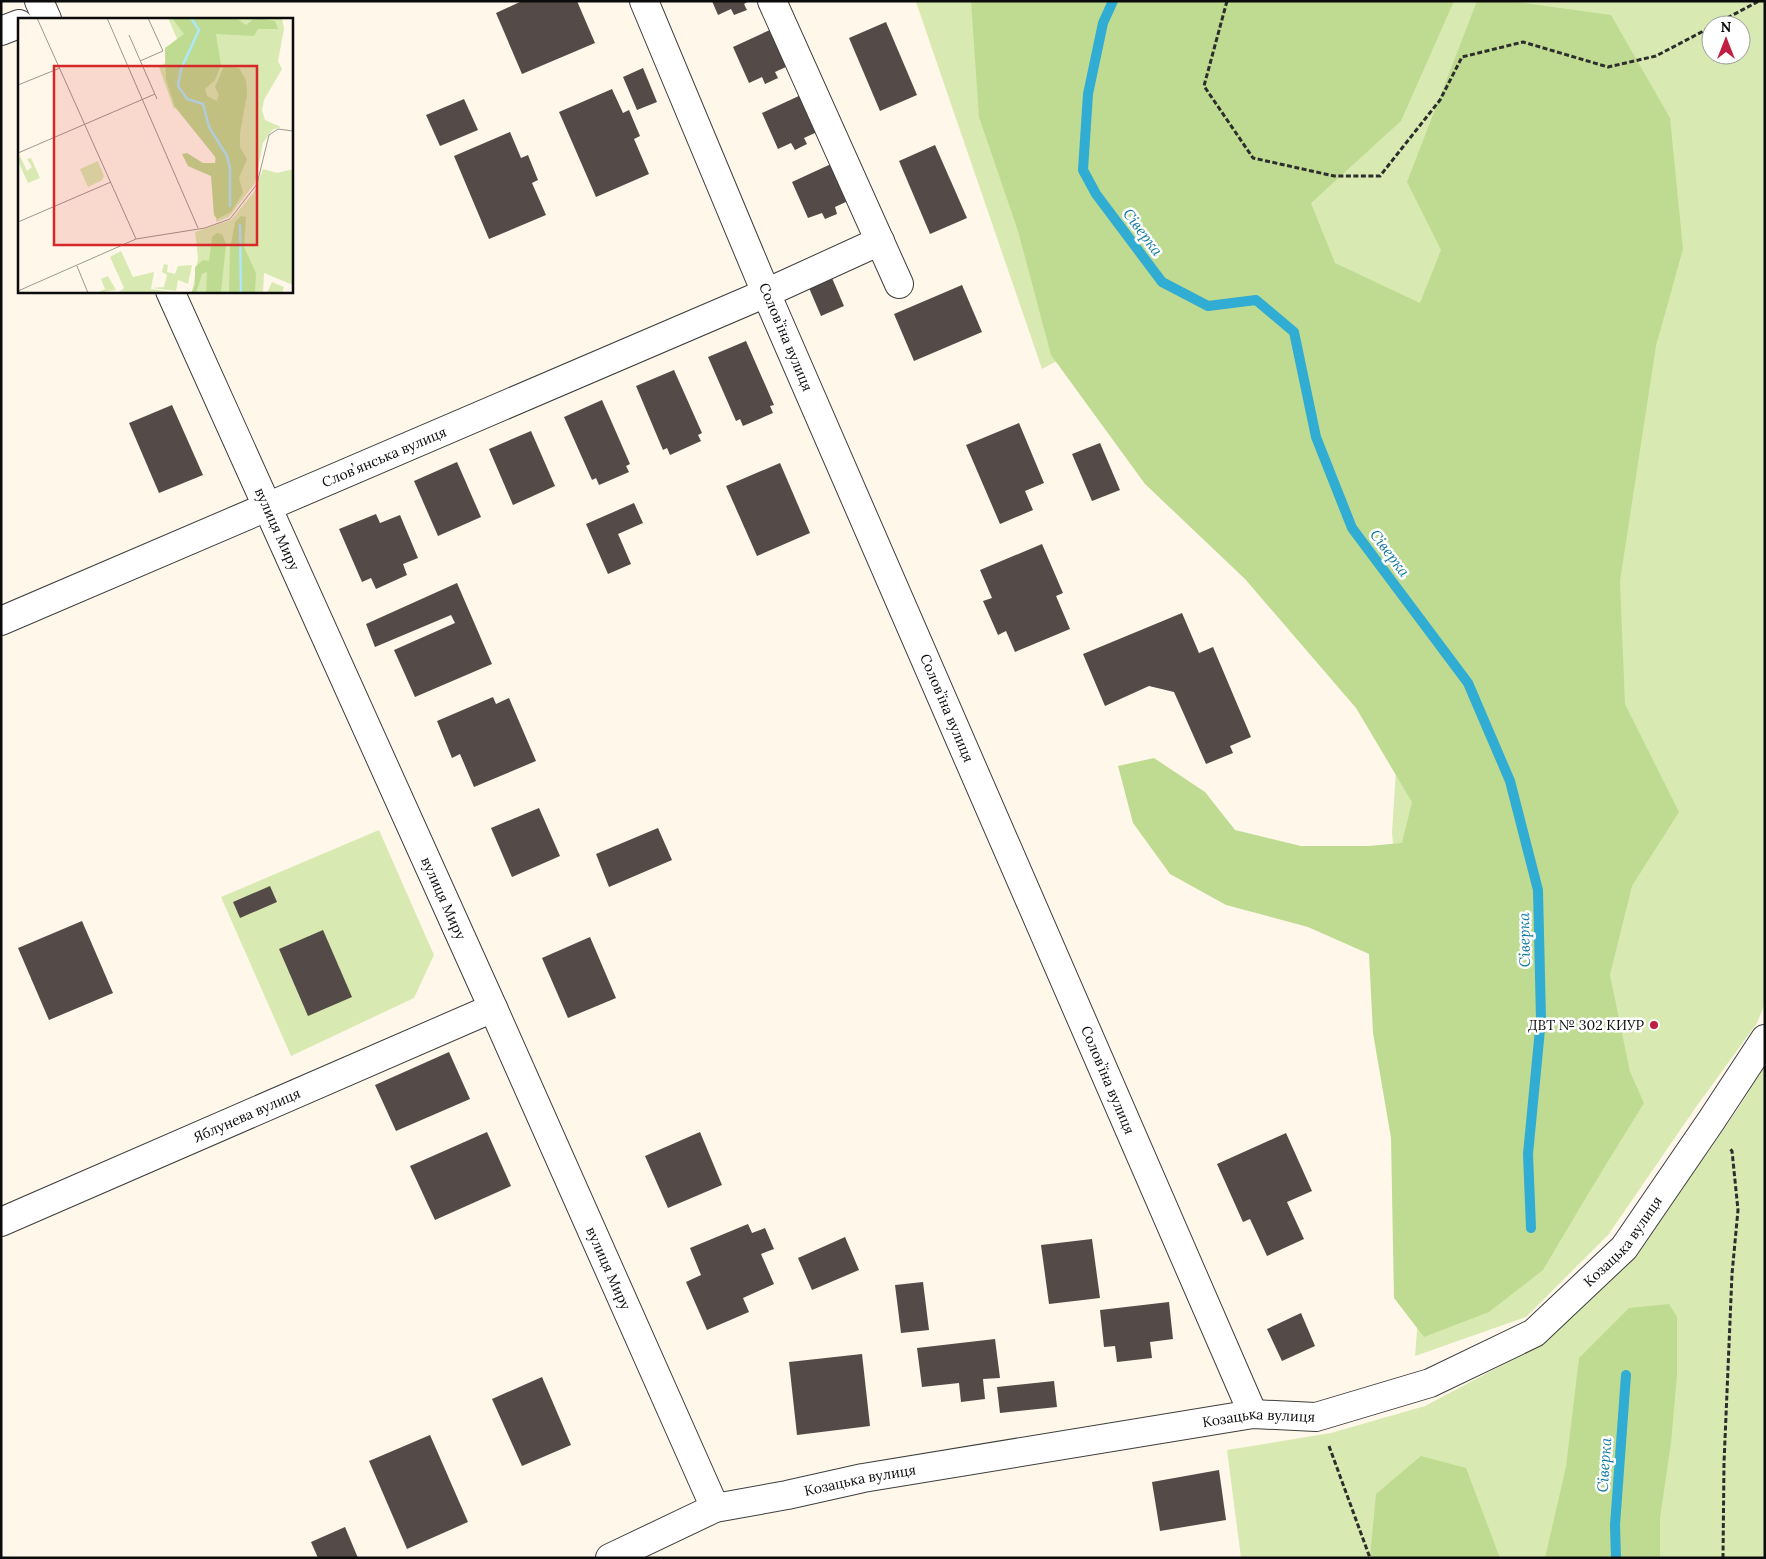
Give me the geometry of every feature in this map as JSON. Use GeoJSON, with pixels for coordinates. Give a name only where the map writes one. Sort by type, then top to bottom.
{"type":"FeatureCollection","features":[{"type":"Feature","properties":{"kind":"street","name":"Соловʼїна вулиця"},"geometry":{"type":"LineString","coordinates":[[644,1],[766,293],[1253,1414]]}},
{"type":"Feature","properties":{"kind":"street"},"geometry":{"type":"LineString","coordinates":[[772,1],[899,284]]}},
{"type":"Feature","properties":{"kind":"street"},"geometry":{"type":"LineString","coordinates":[[1,31],[18,24]]}},
{"type":"Feature","properties":{"kind":"street","name":"Словʼянська вулиця"},"geometry":{"type":"LineString","coordinates":[[1,621],[766,293],[880,241]]}},
{"type":"Feature","properties":{"kind":"street","name":"вулиця Миру"},"geometry":{"type":"LineString","coordinates":[[170,292],[714,1508]]}},
{"type":"Feature","properties":{"kind":"street","name":"Яблунева вулиця"},"geometry":{"type":"LineString","coordinates":[[1,1222],[492,1008]]}},
{"type":"Feature","properties":{"kind":"street","name":"Козацька вулиця"},"geometry":{"type":"LineString","coordinates":[[610,1558],[714,1508],[787,1495],[863,1478],[1253,1414],[1316,1417],[1430,1383],[1534,1333],[1624,1248],[1765,1039]]}},
{"type":"Feature","properties":{"kind":"path"},"geometry":{"type":"LineString","coordinates":[[1227,1],[1204,86],[1253,158],[1334,176],[1380,176],[1440,100],[1462,57],[1523,42],[1608,67],[1656,56],[1701,32]]}},
{"type":"Feature","properties":{"kind":"path"},"geometry":{"type":"LineString","coordinates":[[1733,15],[1759,1]]}},
{"type":"Feature","properties":{"kind":"path"},"geometry":{"type":"LineString","coordinates":[[1711,1121],[1732,1151],[1738,1210],[1731,1294],[1724,1463],[1723,1558]]}},
{"type":"Feature","properties":{"kind":"path"},"geometry":{"type":"LineString","coordinates":[[1316,1417],[1335,1459],[1370,1558]]}},
{"type":"Feature","properties":{"kind":"green space"},"geometry":{"type":"Polygon","coordinates":[[[971,1],[1454,1],[1401,121],[1311,203],[1335,263],[1420,303],[1441,250],[1407,182],[1477,1],[1509,1],[1611,15],[1670,118],[1683,249],[1656,346],[1620,581],[1625,704],[1679,812],[1632,886],[1610,975],[1630,1072],[1644,1103],[1543,1270],[1489,1312],[1424,1337],[1394,1298],[1391,1138],[1373,1033],[1369,954],[1308,927],[1226,905],[1170,874],[1133,823],[1118,766],[1154,758],[1205,792],[1235,830],[1301,846],[1368,846],[1402,843],[1412,802],[1356,708],[1245,579],[1145,484],[1051,355],[1018,231],[979,117],[971,1]]]}},
{"type":"Feature","properties":{"kind":"green space"},"geometry":{"type":"Polygon","coordinates":[[[1765,1],[1765,1003],[1757,1023],[1696,1107],[1608,1235],[1526,1317],[1415,1356],[1431,1150],[1410,1021],[1392,833],[1400,706],[1080,349],[1042,369],[916,2],[1765,1]]]}},
{"type":"Feature","properties":{"kind":"green space"},"geometry":{"type":"Polygon","coordinates":[[[379,830],[434,955],[414,998],[291,1056],[221,897],[379,830]]]}},
{"type":"Feature","properties":{"kind":"green space"},"geometry":{"type":"Polygon","coordinates":[[[1765,1064],[1765,1558],[1241,1558],[1227,1450],[1331,1433],[1425,1406],[1540,1345],[1632,1256],[1709,1151],[1743,1101],[1765,1064]]]}},
{"type":"Feature","properties":{"kind":"green space"},"geometry":{"type":"Polygon","coordinates":[[[1669,1304],[1677,1317],[1677,1375],[1671,1443],[1660,1518],[1660,1558],[1545,1558],[1566,1467],[1579,1358],[1629,1308],[1669,1304]]]}},
{"type":"Feature","properties":{"kind":"green space"},"geometry":{"type":"Polygon","coordinates":[[[1421,1456],[1466,1468],[1500,1558],[1370,1558],[1376,1494],[1421,1456]]]}},
{"type":"Feature","properties":{"kind":"building"},"geometry":{"type":"Polygon","coordinates":[[[522,1],[577,1],[595,43],[522,74],[496,13],[522,1]]]}},
{"type":"Feature","properties":{"kind":"building"},"geometry":{"type":"Polygon","coordinates":[[[712,1],[749,1],[744,4],[747,10],[734,15],[731,9],[718,15],[712,1]]]}},
{"type":"Feature","properties":{"kind":"building"},"geometry":{"type":"Polygon","coordinates":[[[886,22],[917,95],[880,111],[849,38],[886,22]]]}},
{"type":"Feature","properties":{"kind":"building"},"geometry":{"type":"Polygon","coordinates":[[[772,29],[788,66],[775,72],[778,78],[765,84],[762,77],[749,83],[733,47],[772,29]]]}},
{"type":"Feature","properties":{"kind":"building"},"geometry":{"type":"Polygon","coordinates":[[[643,68],[657,102],[637,110],[623,77],[643,68]]]}},
{"type":"Feature","properties":{"kind":"building"},"geometry":{"type":"Polygon","coordinates":[[[612,89],[623,113],[629,110],[640,136],[634,139],[649,174],[596,197],[559,112],[612,89]]]}},
{"type":"Feature","properties":{"kind":"building"},"geometry":{"type":"Polygon","coordinates":[[[801,95],[817,132],[804,138],[807,144],[795,150],[791,143],[778,149],[762,113],[801,95]]]}},
{"type":"Feature","properties":{"kind":"building"},"geometry":{"type":"Polygon","coordinates":[[[464,99],[478,130],[440,146],[426,115],[464,99]]]}},
{"type":"Feature","properties":{"kind":"building"},"geometry":{"type":"Polygon","coordinates":[[[510,132],[521,158],[528,155],[538,180],[532,183],[546,215],[489,239],[454,156],[510,132]]]}},
{"type":"Feature","properties":{"kind":"building"},"geometry":{"type":"Polygon","coordinates":[[[935,145],[967,218],[930,234],[899,161],[935,145]]]}},
{"type":"Feature","properties":{"kind":"building"},"geometry":{"type":"Polygon","coordinates":[[[831,164],[848,201],[835,207],[837,214],[825,219],[822,213],[808,218],[792,182],[831,164]]]}},
{"type":"Feature","properties":{"kind":"building"},"geometry":{"type":"Polygon","coordinates":[[[829,271],[844,306],[821,316],[806,281],[829,271]]]}},
{"type":"Feature","properties":{"kind":"building"},"geometry":{"type":"Polygon","coordinates":[[[962,285],[982,332],[914,361],[894,314],[962,285]]]}},
{"type":"Feature","properties":{"kind":"building"},"geometry":{"type":"Polygon","coordinates":[[[746,341],[774,405],[770,406],[773,413],[743,426],[740,419],[736,421],[708,357],[746,341]]]}},
{"type":"Feature","properties":{"kind":"building"},"geometry":{"type":"Polygon","coordinates":[[[674,370],[702,433],[698,435],[701,441],[670,455],[667,448],[663,450],[636,386],[674,370]]]}},
{"type":"Feature","properties":{"kind":"building"},"geometry":{"type":"Polygon","coordinates":[[[602,400],[630,464],[626,466],[629,472],[599,485],[596,478],[592,480],[564,417],[602,400]]]}},
{"type":"Feature","properties":{"kind":"building"},"geometry":{"type":"Polygon","coordinates":[[[172,405],[203,475],[159,493],[129,423],[172,405]]]}},
{"type":"Feature","properties":{"kind":"building"},"geometry":{"type":"Polygon","coordinates":[[[1019,423],[1044,483],[1025,491],[1033,510],[1000,524],[966,445],[1019,423]]]}},
{"type":"Feature","properties":{"kind":"building"},"geometry":{"type":"Polygon","coordinates":[[[531,431],[555,486],[513,505],[489,449],[531,431]]]}},
{"type":"Feature","properties":{"kind":"building"},"geometry":{"type":"Polygon","coordinates":[[[1100,443],[1120,490],[1092,501],[1072,454],[1100,443]]]}},
{"type":"Feature","properties":{"kind":"building"},"geometry":{"type":"Polygon","coordinates":[[[457,462],[481,517],[438,536],[414,481],[457,462]]]}},
{"type":"Feature","properties":{"kind":"building"},"geometry":{"type":"Polygon","coordinates":[[[780,463],[810,533],[757,556],[726,486],[780,463]]]}},
{"type":"Feature","properties":{"kind":"building"},"geometry":{"type":"Polygon","coordinates":[[[634,503],[643,523],[618,534],[631,564],[608,574],[586,524],[634,503]]]}},
{"type":"Feature","properties":{"kind":"building"},"geometry":{"type":"Polygon","coordinates":[[[376,514],[380,523],[400,515],[418,558],[403,564],[407,575],[376,589],[371,578],[362,582],[339,529],[376,514]]]}},
{"type":"Feature","properties":{"kind":"building"},"geometry":{"type":"Polygon","coordinates":[[[1042,544],[1063,593],[1056,596],[1070,629],[1015,652],[1006,631],[998,635],[983,601],[992,598],[980,570],[1042,544]]]}},
{"type":"Feature","properties":{"kind":"building"},"geometry":{"type":"Polygon","coordinates":[[[457,583],[492,664],[415,697],[394,650],[455,623],[451,615],[375,647],[366,624],[457,583]]]}},
{"type":"Feature","properties":{"kind":"building"},"geometry":{"type":"Polygon","coordinates":[[[1182,613],[1199,653],[1213,647],[1251,737],[1230,746],[1233,753],[1206,764],[1174,692],[1149,686],[1105,706],[1083,654],[1182,613]]]}},
{"type":"Feature","properties":{"kind":"building"},"geometry":{"type":"Polygon","coordinates":[[[493,697],[496,704],[509,698],[536,761],[474,787],[460,754],[452,758],[437,721],[493,697]]]}},
{"type":"Feature","properties":{"kind":"building"},"geometry":{"type":"Polygon","coordinates":[[[539,808],[560,856],[512,877],[491,828],[539,808]]]}},
{"type":"Feature","properties":{"kind":"building"},"geometry":{"type":"Polygon","coordinates":[[[658,828],[672,860],[609,887],[596,854],[658,828]]]}},
{"type":"Feature","properties":{"kind":"building"},"geometry":{"type":"Polygon","coordinates":[[[270,886],[277,902],[240,918],[233,902],[270,886]]]}},
{"type":"Feature","properties":{"kind":"building"},"geometry":{"type":"Polygon","coordinates":[[[82,921],[113,993],[49,1020],[18,948],[82,921]]]}},
{"type":"Feature","properties":{"kind":"building"},"geometry":{"type":"Polygon","coordinates":[[[323,930],[352,997],[308,1016],[279,949],[323,930]]]}},
{"type":"Feature","properties":{"kind":"building"},"geometry":{"type":"Polygon","coordinates":[[[590,937],[616,998],[568,1018],[542,958],[590,937]]]}},
{"type":"Feature","properties":{"kind":"building"},"geometry":{"type":"Polygon","coordinates":[[[449,1052],[470,1099],[396,1131],[375,1085],[449,1052]]]}},
{"type":"Feature","properties":{"kind":"building"},"geometry":{"type":"Polygon","coordinates":[[[487,1132],[511,1186],[435,1220],[410,1166],[487,1132]]]}},
{"type":"Feature","properties":{"kind":"building"},"geometry":{"type":"Polygon","coordinates":[[[700,1132],[722,1185],[668,1208],[645,1156],[700,1132]]]}},
{"type":"Feature","properties":{"kind":"building"},"geometry":{"type":"Polygon","coordinates":[[[1286,1133],[1312,1191],[1287,1202],[1304,1239],[1267,1256],[1250,1219],[1243,1222],[1217,1164],[1286,1133]]]}},
{"type":"Feature","properties":{"kind":"building"},"geometry":{"type":"Polygon","coordinates":[[[748,1224],[752,1233],[765,1228],[774,1249],[761,1254],[774,1284],[743,1298],[749,1312],[707,1330],[686,1282],[701,1275],[690,1248],[748,1224]]]}},
{"type":"Feature","properties":{"kind":"building"},"geometry":{"type":"Polygon","coordinates":[[[845,1237],[859,1270],[812,1290],[798,1258],[845,1237]]]}},
{"type":"Feature","properties":{"kind":"building"},"geometry":{"type":"Polygon","coordinates":[[[1092,1239],[1100,1298],[1049,1304],[1041,1245],[1092,1239]]]}},
{"type":"Feature","properties":{"kind":"building"},"geometry":{"type":"Polygon","coordinates":[[[923,1282],[929,1330],[901,1333],[895,1285],[923,1282]]]}},
{"type":"Feature","properties":{"kind":"building"},"geometry":{"type":"Polygon","coordinates":[[[1169,1302],[1173,1339],[1150,1342],[1152,1358],[1117,1362],[1115,1346],[1104,1347],[1100,1310],[1169,1302]]]}},
{"type":"Feature","properties":{"kind":"building"},"geometry":{"type":"Polygon","coordinates":[[[1301,1313],[1315,1346],[1282,1361],[1267,1329],[1301,1313]]]}},
{"type":"Feature","properties":{"kind":"building"},"geometry":{"type":"Polygon","coordinates":[[[995,1339],[1000,1378],[983,1379],[985,1399],[961,1402],[959,1383],[922,1387],[917,1348],[995,1339]]]}},
{"type":"Feature","properties":{"kind":"building"},"geometry":{"type":"Polygon","coordinates":[[[862,1354],[870,1426],[797,1435],[789,1362],[862,1354]]]}},
{"type":"Feature","properties":{"kind":"building"},"geometry":{"type":"Polygon","coordinates":[[[542,1377],[571,1445],[522,1466],[492,1399],[542,1377]]]}},
{"type":"Feature","properties":{"kind":"building"},"geometry":{"type":"Polygon","coordinates":[[[1054,1381],[1057,1407],[1000,1413],[997,1387],[1054,1381]]]}},
{"type":"Feature","properties":{"kind":"building"},"geometry":{"type":"Polygon","coordinates":[[[430,1435],[468,1522],[407,1549],[369,1461],[430,1435]]]}},
{"type":"Feature","properties":{"kind":"building"},"geometry":{"type":"Polygon","coordinates":[[[1219,1470],[1226,1520],[1160,1531],[1152,1482],[1219,1470]]]}},
{"type":"Feature","properties":{"kind":"building"},"geometry":{"type":"Polygon","coordinates":[[[345,1527],[358,1558],[318,1558],[311,1542],[345,1527]]]}},
{"type":"Feature","properties":{"kind":"waterway","name":"Сіверка"},"geometry":{"type":"LineString","coordinates":[[1113,1],[1103,23],[1088,94],[1083,170],[1096,194],[1162,282],[1208,306],[1256,300],[1294,332],[1316,437],[1352,528],[1468,683],[1510,781],[1538,890],[1541,1019],[1528,1154],[1531,1228]]}},
{"type":"Feature","properties":{"kind":"waterway","name":"Сіверка"},"geometry":{"type":"LineString","coordinates":[[1616,1558],[1615,1525],[1626,1375]]}},
{"type":"Feature","properties":{"kind":"place","name":"ДВТ № 302 КИУР"},"geometry":{"type":"Point","coordinates":[1654,1025]}}]}
